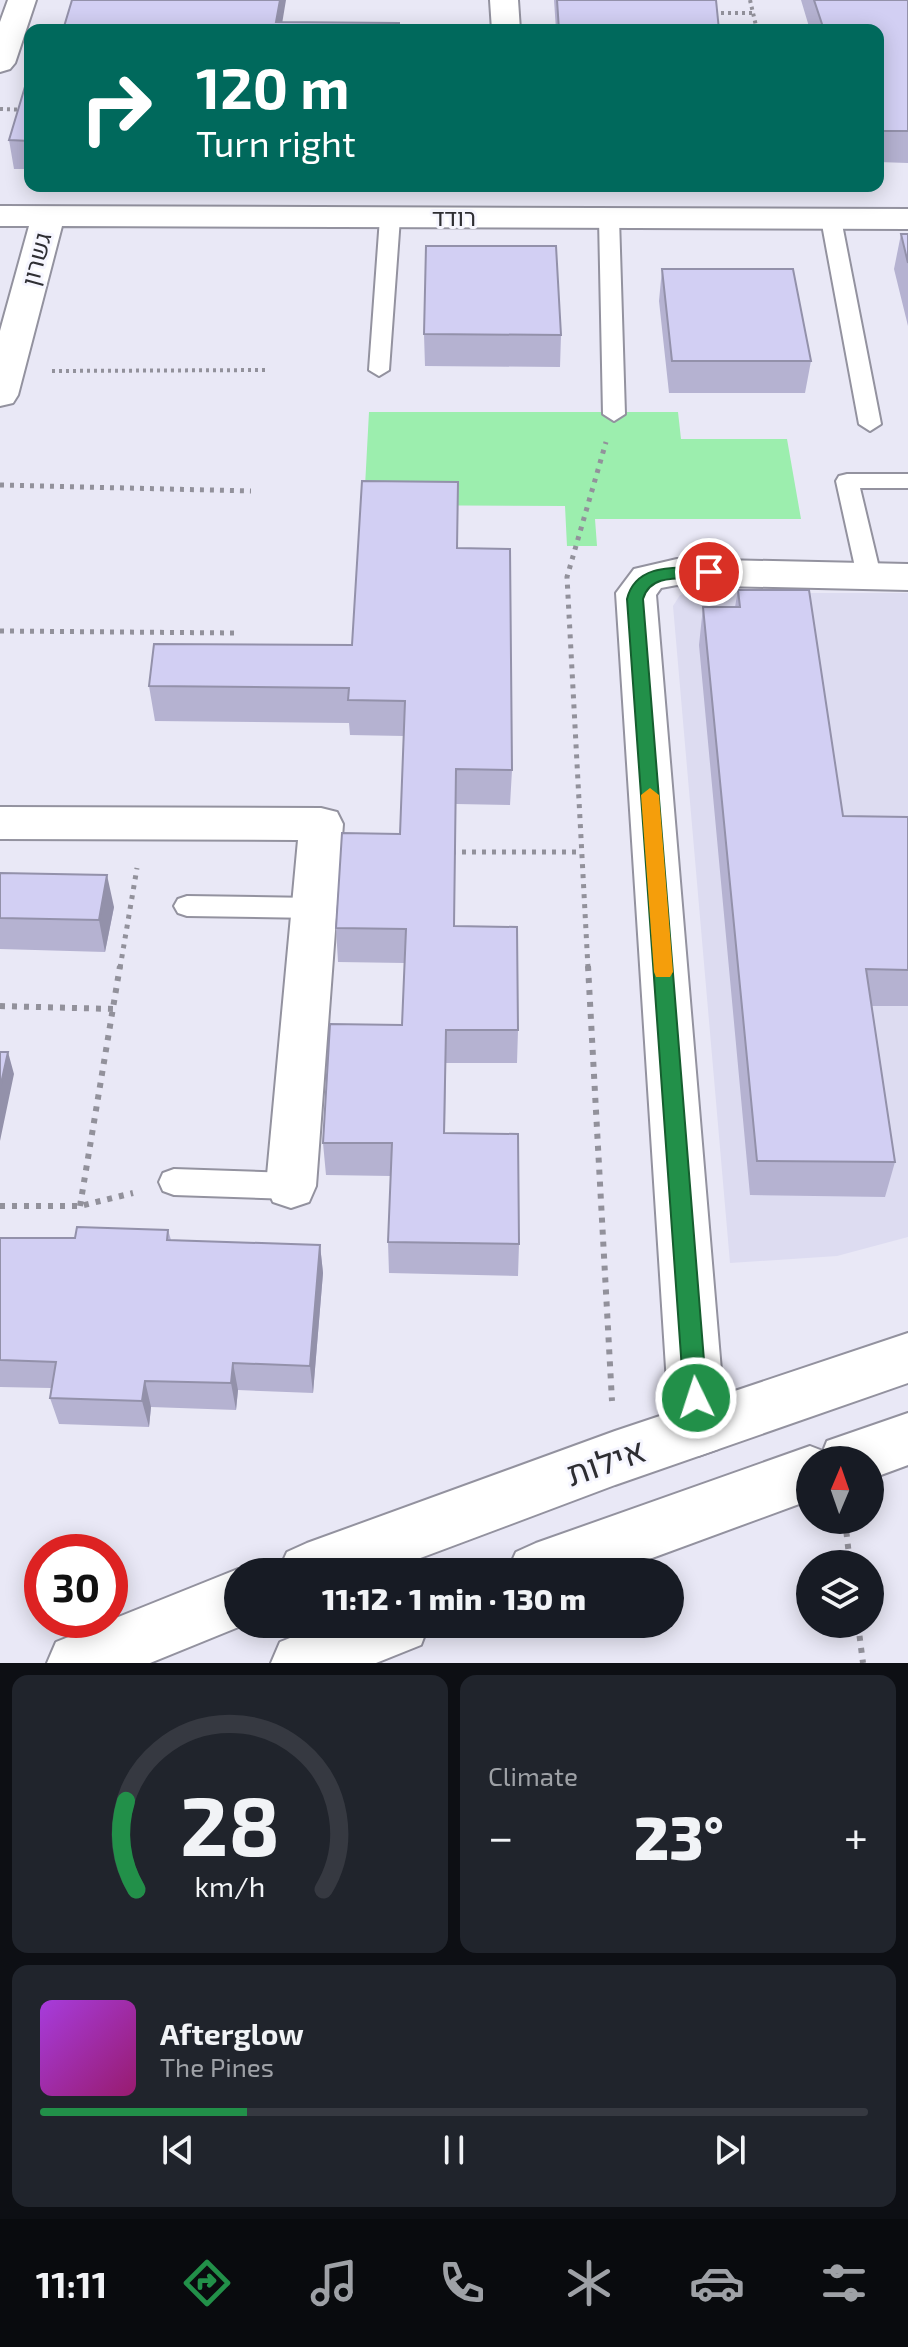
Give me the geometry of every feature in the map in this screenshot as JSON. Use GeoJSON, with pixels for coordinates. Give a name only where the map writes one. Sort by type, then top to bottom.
{"type":"FeatureCollection","features":[{"type":"Feature","properties":{"kind":"street"},"geometry":{"type":"LineString","coordinates":[[0,63],[22,0]]}},
{"type":"Feature","properties":{"kind":"street"},"geometry":{"type":"LineString","coordinates":[[504,0],[506,24]]}},
{"type":"Feature","properties":{"kind":"street","name":"רודד"},"geometry":{"type":"LineString","coordinates":[[0,216],[390,218],[514,202],[609,218],[908,219]]}},
{"type":"Feature","properties":{"kind":"street","name":"גשרון"},"geometry":{"type":"LineString","coordinates":[[3,383],[11,314],[48,216]]}},
{"type":"Feature","properties":{"kind":"street"},"geometry":{"type":"LineString","coordinates":[[698,1430],[635,599],[638,587],[648,578],[677,572],[888,577]]}},
{"type":"Feature","properties":{"kind":"street"},"geometry":{"type":"LineString","coordinates":[[0,823],[321,824],[291,1186]]}},
{"type":"Feature","properties":{"kind":"street","name":"אילות"},"geometry":{"type":"LineString","coordinates":[[345,1558],[615,1458],[908,1358]]}},
{"type":"Feature","properties":{"kind":"street"},"geometry":{"type":"LineString","coordinates":[[884,1447],[908,1439]]}},
{"type":"Feature","properties":{"kind":"street"},"geometry":{"type":"LineString","coordinates":[[575,1558],[796,1478]]}},
{"type":"Feature","properties":{"kind":"street"},"geometry":{"type":"LineString","coordinates":[[77,1663],[224,1604]]}},
{"type":"Feature","properties":{"kind":"street"},"geometry":{"type":"LineString","coordinates":[[301,1663],[364,1638]]}},
{"type":"Feature","properties":{"kind":"lane"},"geometry":{"type":"LineString","coordinates":[[379,370],[390,218]]}},
{"type":"Feature","properties":{"kind":"lane"},"geometry":{"type":"LineString","coordinates":[[609,218],[614,414]]}},
{"type":"Feature","properties":{"kind":"lane"},"geometry":{"type":"LineString","coordinates":[[831,219],[870,424]]}},
{"type":"Feature","properties":{"kind":"lane"},"geometry":{"type":"LineString","coordinates":[[888,577],[847,481],[908,481]]}},
{"type":"Feature","properties":{"kind":"lane"},"geometry":{"type":"LineString","coordinates":[[187,906],[314,908]]}},
{"type":"Feature","properties":{"kind":"lane"},"geometry":{"type":"LineString","coordinates":[[174,1182],[291,1186]]}},
{"type":"Feature","properties":{"kind":"path"},"geometry":{"type":"LineString","coordinates":[[750,0],[756,24]]}},
{"type":"Feature","properties":{"kind":"path"},"geometry":{"type":"LineString","coordinates":[[707,13],[753,13]]}},
{"type":"Feature","properties":{"kind":"path"},"geometry":{"type":"LineString","coordinates":[[0,109],[24,110]]}},
{"type":"Feature","properties":{"kind":"path"},"geometry":{"type":"LineString","coordinates":[[3,383],[267,370]]}},
{"type":"Feature","properties":{"kind":"path"},"geometry":{"type":"LineString","coordinates":[[614,414],[567,577],[615,1458]]}},
{"type":"Feature","properties":{"kind":"path"},"geometry":{"type":"LineString","coordinates":[[0,485],[251,491]]}},
{"type":"Feature","properties":{"kind":"path"},"geometry":{"type":"LineString","coordinates":[[0,631],[238,633]]}},
{"type":"Feature","properties":{"kind":"path"},"geometry":{"type":"LineString","coordinates":[[80,1206],[144,824]]}},
{"type":"Feature","properties":{"kind":"path"},"geometry":{"type":"LineString","coordinates":[[443,852],[582,852]]}},
{"type":"Feature","properties":{"kind":"path"},"geometry":{"type":"LineString","coordinates":[[0,1006],[113,1009]]}},
{"type":"Feature","properties":{"kind":"path"},"geometry":{"type":"LineString","coordinates":[[0,1206],[80,1206],[174,1182]]}},
{"type":"Feature","properties":{"kind":"path"},"geometry":{"type":"LineString","coordinates":[[860,1638],[863,1663]]}},
{"type":"Feature","properties":{"kind":"shaded area"},"geometry":{"type":"Polygon","coordinates":[[[908,593],[908,1237],[837,1256],[730,1263],[673,606],[680,595],[908,593]]]}},
{"type":"Feature","properties":{"kind":"green space"},"geometry":{"type":"Polygon","coordinates":[[[369,412],[678,412],[681,439],[787,439],[801,519],[595,519],[597,546],[567,546],[565,506],[364,505],[369,412]]]}},
{"type":"Feature","properties":{"kind":"building"},"geometry":{"type":"Polygon","coordinates":[[[72,0],[280,0],[276,22],[399,23],[399,24],[65,24],[72,0]]]}},
{"type":"Feature","properties":{"kind":"building"},"geometry":{"type":"Polygon","coordinates":[[[557,0],[716,0],[718,24],[559,24],[557,0]]]}},
{"type":"Feature","properties":{"kind":"building"},"geometry":{"type":"Polygon","coordinates":[[[814,0],[908,0],[908,131],[884,131],[884,24],[822,24],[814,0]]]}},
{"type":"Feature","properties":{"kind":"building"},"geometry":{"type":"Polygon","coordinates":[[[24,90],[24,141],[9,140],[24,90]]]}},
{"type":"Feature","properties":{"kind":"building"},"geometry":{"type":"Polygon","coordinates":[[[901,234],[908,234],[908,263],[901,234]]]}},
{"type":"Feature","properties":{"kind":"building"},"geometry":{"type":"Polygon","coordinates":[[[426,246],[556,246],[561,335],[424,334],[426,246]]]}},
{"type":"Feature","properties":{"kind":"building"},"geometry":{"type":"Polygon","coordinates":[[[662,269],[793,269],[811,361],[672,361],[662,269]]]}},
{"type":"Feature","properties":{"kind":"building"},"geometry":{"type":"Polygon","coordinates":[[[362,481],[458,482],[457,548],[510,549],[512,770],[456,769],[454,926],[517,927],[518,1030],[446,1030],[444,1133],[518,1134],[519,1244],[388,1242],[392,1143],[323,1143],[330,1024],[402,1025],[406,929],[336,928],[342,833],[400,834],[405,701],[348,700],[349,688],[149,686],[154,644],[352,645],[362,481]]]}},
{"type":"Feature","properties":{"kind":"building"},"geometry":{"type":"Polygon","coordinates":[[[738,590],[809,590],[843,816],[908,817],[908,970],[866,969],[895,1162],[757,1161],[703,607],[740,607],[738,590]]]}},
{"type":"Feature","properties":{"kind":"building"},"geometry":{"type":"Polygon","coordinates":[[[0,873],[107,875],[99,920],[0,918],[0,873]]]}},
{"type":"Feature","properties":{"kind":"building"},"geometry":{"type":"Polygon","coordinates":[[[0,1052],[8,1052],[0,1088],[0,1052]]]}},
{"type":"Feature","properties":{"kind":"building"},"geometry":{"type":"Polygon","coordinates":[[[77,1227],[168,1230],[167,1240],[320,1245],[310,1366],[233,1363],[231,1383],[145,1381],[142,1401],[50,1398],[56,1362],[0,1360],[0,1238],[75,1238],[77,1227]]]}},
{"type":"Feature","properties":{"kind":"slow traffic"},"geometry":{"type":"LineString","coordinates":[[650,795],[663,972]]}},
{"type":"Feature","properties":{"kind":"route"},"geometry":{"type":"LineString","coordinates":[[696,1398],[635,599],[638,587],[655,575],[709,572]]}}]}
